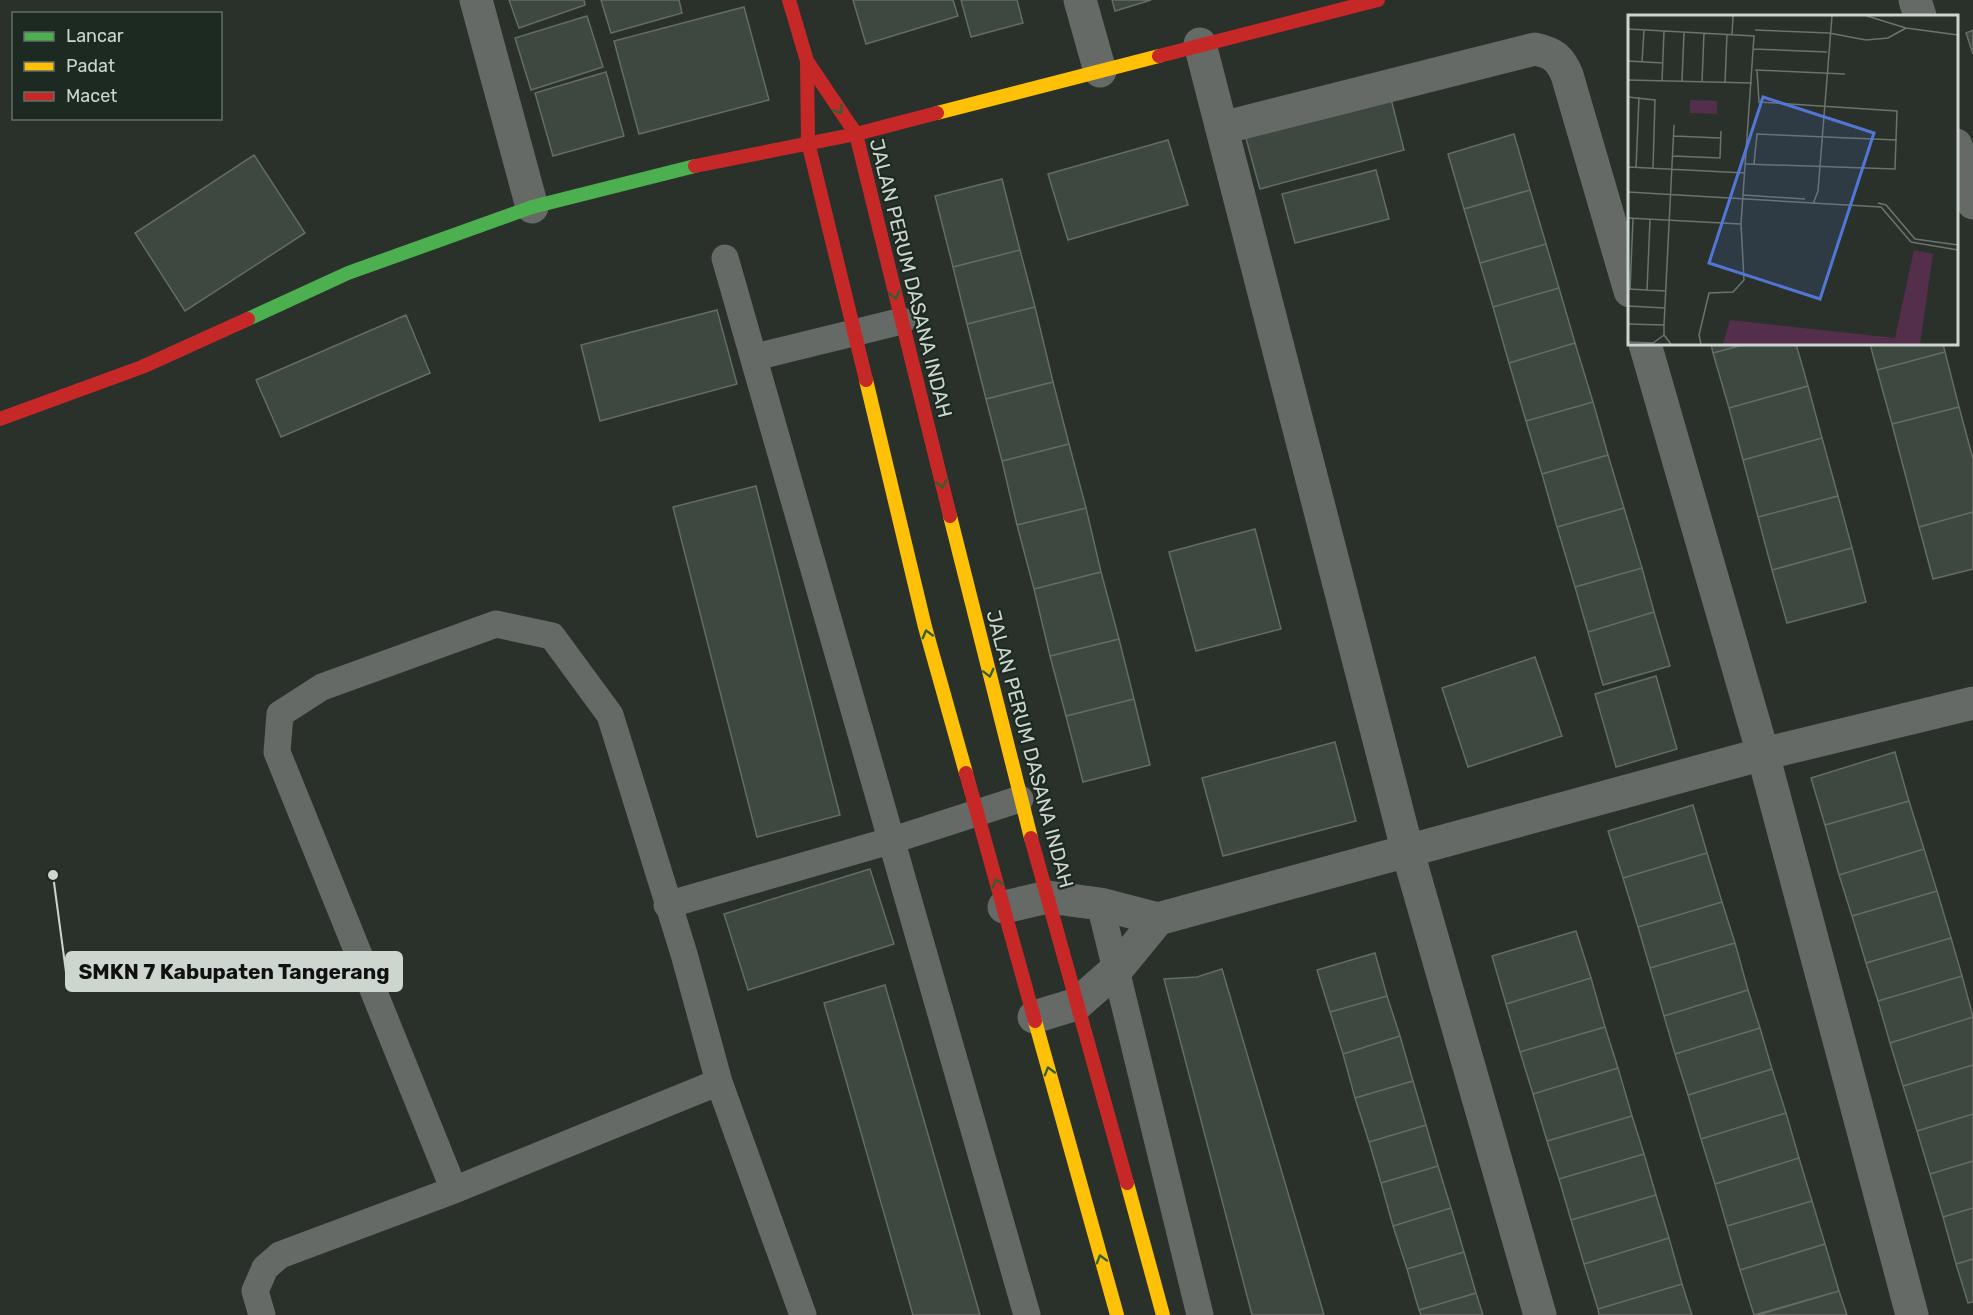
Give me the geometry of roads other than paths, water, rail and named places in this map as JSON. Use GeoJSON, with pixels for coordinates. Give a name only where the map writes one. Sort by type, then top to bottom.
{"type":"FeatureCollection","features":[{"type":"Feature","properties":{"kind":"street"},"geometry":{"type":"LineString","coordinates":[[476,0],[532,207]]}},
{"type":"Feature","properties":{"kind":"street"},"geometry":{"type":"LineString","coordinates":[[789,0],[807,61],[808,142],[925,627],[1117,1315]]}},
{"type":"Feature","properties":{"kind":"street"},"geometry":{"type":"LineString","coordinates":[[1080,0],[1100,71]]}},
{"type":"Feature","properties":{"kind":"street"},"geometry":{"type":"LineString","coordinates":[[0,419],[142,367],[348,273],[532,207],[700,165],[856,134],[1378,0]]}},
{"type":"Feature","properties":{"kind":"street"},"geometry":{"type":"LineString","coordinates":[[1915,0],[1920,15]]}},
{"type":"Feature","properties":{"kind":"street"},"geometry":{"type":"LineString","coordinates":[[1200,44],[1407,849],[1540,1315]]}},
{"type":"Feature","properties":{"kind":"street"},"geometry":{"type":"LineString","coordinates":[[1222,128],[1535,49],[1550,52],[1561,61],[1568,75],[1628,287]]}},
{"type":"Feature","properties":{"kind":"street","name":"JALAN PERUM DASANA INDAH"},"geometry":{"type":"LineString","coordinates":[[807,61],[856,134],[1020,799],[1163,1315]]}},
{"type":"Feature","properties":{"kind":"street"},"geometry":{"type":"LineString","coordinates":[[1958,152],[1973,203]]}},
{"type":"Feature","properties":{"kind":"street"},"geometry":{"type":"LineString","coordinates":[[1645,345],[1763,754],[1912,1315]]}},
{"type":"Feature","properties":{"kind":"street"},"geometry":{"type":"LineString","coordinates":[[1004,907],[1048,897],[1100,904],[1158,919],[1407,849],[1763,754],[1973,703]]}},
{"type":"Feature","properties":{"kind":"street"},"geometry":{"type":"LineString","coordinates":[[1034,1017],[1077,1004],[1118,968],[1158,919]]}},
{"type":"Feature","properties":{"kind":"lane"},"geometry":{"type":"LineString","coordinates":[[726,258],[1027,1315]]}},
{"type":"Feature","properties":{"kind":"lane"},"geometry":{"type":"LineString","coordinates":[[755,357],[902,321]]}},
{"type":"Feature","properties":{"kind":"lane"},"geometry":{"type":"LineString","coordinates":[[454,1190],[277,752],[280,714],[322,687],[496,624],[552,636],[610,715],[684,954],[719,1082],[803,1315]]}},
{"type":"Feature","properties":{"kind":"lane"},"geometry":{"type":"LineString","coordinates":[[667,905],[893,840],[1020,799]]}},
{"type":"Feature","properties":{"kind":"lane"},"geometry":{"type":"LineString","coordinates":[[1100,904],[1118,968],[1200,1315]]}},
{"type":"Feature","properties":{"kind":"lane"},"geometry":{"type":"LineString","coordinates":[[262,1315],[255,1291],[266,1268],[280,1254],[454,1190],[719,1082]]}},
{"type":"Feature","properties":{"kind":"place","name":"SMKN 7 Kabupaten Tangerang"},"geometry":{"type":"Point","coordinates":[53,875]}}]}
